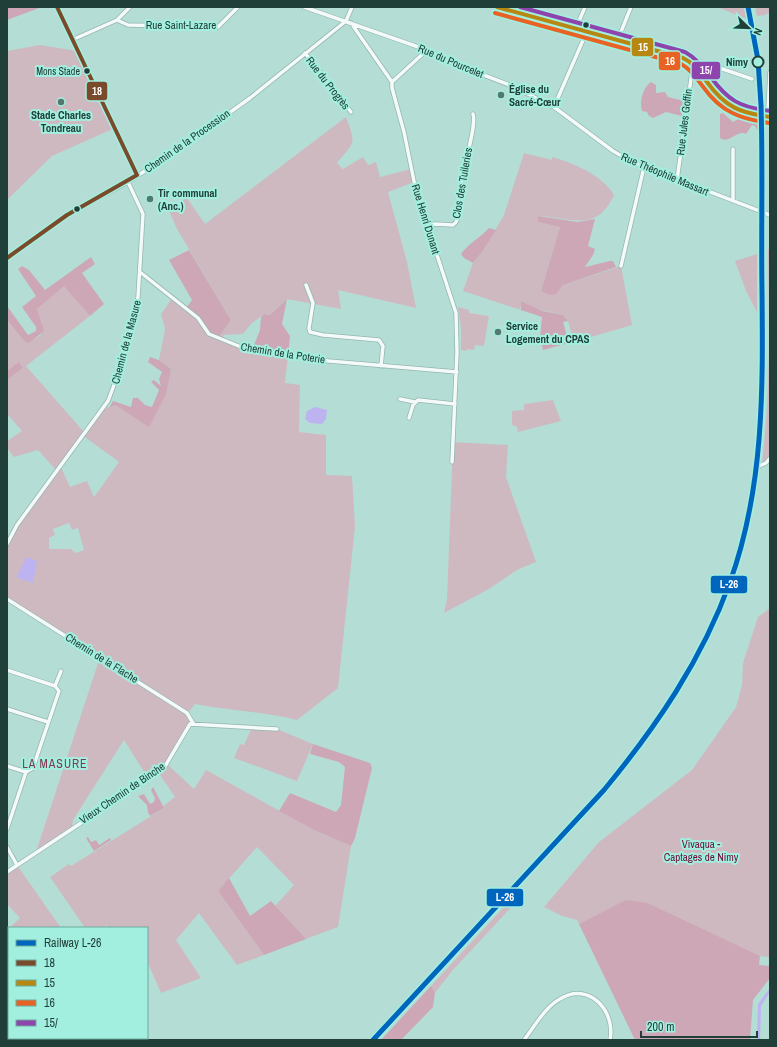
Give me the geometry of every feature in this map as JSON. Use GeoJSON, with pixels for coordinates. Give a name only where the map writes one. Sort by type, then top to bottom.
{"type":"FeatureCollection","features":[{"type":"Feature","properties":{"kind":"main road"},"geometry":{"type":"LineString","coordinates":[[497,7],[683,58],[693,64],[725,103],[739,112],[770,117]]}},
{"type":"Feature","properties":{"kind":"street"},"geometry":{"type":"LineString","coordinates":[[57,7],[137,176]]}},
{"type":"Feature","properties":{"kind":"street"},"geometry":{"type":"LineString","coordinates":[[72,40],[117,20],[130,7]]}},
{"type":"Feature","properties":{"kind":"street","name":"Rue Saint-Lazare"},"geometry":{"type":"LineString","coordinates":[[117,20],[128,25],[218,27],[222,26],[238,7]]}},
{"type":"Feature","properties":{"kind":"street","name":"Rue du Pourcelet"},"geometry":{"type":"LineString","coordinates":[[304,7],[427,50],[450,62],[512,86],[554,107]]}},
{"type":"Feature","properties":{"kind":"street","name":"Chemin de la Procession"},"geometry":{"type":"LineString","coordinates":[[7,258],[67,215],[128,182],[206,130],[346,21],[352,7]]}},
{"type":"Feature","properties":{"kind":"street"},"geometry":{"type":"LineString","coordinates":[[576,28],[585,7]]}},
{"type":"Feature","properties":{"kind":"street"},"geometry":{"type":"LineString","coordinates":[[618,39],[631,7]]}},
{"type":"Feature","properties":{"kind":"street"},"geometry":{"type":"LineString","coordinates":[[351,23],[392,82],[427,50]]}},
{"type":"Feature","properties":{"kind":"street"},"geometry":{"type":"LineString","coordinates":[[554,107],[588,31]]}},
{"type":"Feature","properties":{"kind":"street","name":"Rue du Progrès"},"geometry":{"type":"LineString","coordinates":[[305,53],[351,112]]}},
{"type":"Feature","properties":{"kind":"street"},"geometry":{"type":"LineString","coordinates":[[693,64],[695,61],[699,61],[752,79]]}},
{"type":"Feature","properties":{"kind":"street","name":"Rue Jules Goffin"},"geometry":{"type":"LineString","coordinates":[[677,180],[690,74],[693,64]]}},
{"type":"Feature","properties":{"kind":"street"},"geometry":{"type":"LineString","coordinates":[[698,71],[711,66]]}},
{"type":"Feature","properties":{"kind":"street"},"geometry":{"type":"LineString","coordinates":[[703,78],[711,66]]}},
{"type":"Feature","properties":{"kind":"street"},"geometry":{"type":"LineString","coordinates":[[768,111],[770,72]]}},
{"type":"Feature","properties":{"kind":"street","name":"Rue Henri Dunant"},"geometry":{"type":"LineString","coordinates":[[392,82],[416,191],[456,313],[457,372],[452,462]]}},
{"type":"Feature","properties":{"kind":"street","name":"Rue Théophile Massart"},"geometry":{"type":"LineString","coordinates":[[554,107],[622,157],[733,202],[770,215]]}},
{"type":"Feature","properties":{"kind":"street","name":"Clos des Tuileries"},"geometry":{"type":"LineString","coordinates":[[427,226],[435,224],[453,225],[458,220],[462,177],[473,125],[473,114]]}},
{"type":"Feature","properties":{"kind":"street"},"geometry":{"type":"LineString","coordinates":[[733,149],[733,202]]}},
{"type":"Feature","properties":{"kind":"street"},"geometry":{"type":"LineString","coordinates":[[621,266],[644,167]]}},
{"type":"Feature","properties":{"kind":"street","name":"Chemin de la Masure"},"geometry":{"type":"LineString","coordinates":[[7,544],[17,524],[110,397],[132,329],[138,297],[142,214],[128,182]]}},
{"type":"Feature","properties":{"kind":"street","name":"Chemin de la Poterie"},"geometry":{"type":"LineString","coordinates":[[140,272],[198,318],[207,333],[257,351],[381,366],[457,372]]}},
{"type":"Feature","properties":{"kind":"street"},"geometry":{"type":"LineString","coordinates":[[306,285],[313,303],[309,328],[310,332],[315,334],[379,340],[383,346],[381,366]]}},
{"type":"Feature","properties":{"kind":"street"},"geometry":{"type":"LineString","coordinates":[[400,399],[415,402],[418,400],[455,404]]}},
{"type":"Feature","properties":{"kind":"street"},"geometry":{"type":"LineString","coordinates":[[409,418],[411,408],[415,402]]}},
{"type":"Feature","properties":{"kind":"street"},"geometry":{"type":"LineString","coordinates":[[757,467],[766,463],[770,458]]}},
{"type":"Feature","properties":{"kind":"street","name":"Chemin de la Flache"},"geometry":{"type":"LineString","coordinates":[[7,599],[188,713],[193,723]]}},
{"type":"Feature","properties":{"kind":"street"},"geometry":{"type":"LineString","coordinates":[[7,670],[55,686],[59,691],[33,768],[26,772],[7,829]]}},
{"type":"Feature","properties":{"kind":"street"},"geometry":{"type":"LineString","coordinates":[[55,686],[61,670]]}},
{"type":"Feature","properties":{"kind":"street"},"geometry":{"type":"LineString","coordinates":[[7,709],[48,722]]}},
{"type":"Feature","properties":{"kind":"street"},"geometry":{"type":"LineString","coordinates":[[193,723],[277,729]]}},
{"type":"Feature","properties":{"kind":"street","name":"Vieux Chemin de Binche"},"geometry":{"type":"LineString","coordinates":[[7,872],[72,827],[164,768],[186,730],[193,723]]}},
{"type":"Feature","properties":{"kind":"street"},"geometry":{"type":"LineString","coordinates":[[7,766],[26,772]]}},
{"type":"Feature","properties":{"kind":"street"},"geometry":{"type":"LineString","coordinates":[[7,847],[17,866]]}},
{"type":"Feature","properties":{"kind":"street"},"geometry":{"type":"LineString","coordinates":[[524,1040],[552,1004],[562,997],[577,994],[594,999],[604,1008],[611,1023],[610,1040]]}},
{"type":"Feature","properties":{"kind":"green space"},"geometry":{"type":"Polygon","coordinates":[[[717,7],[744,7],[747,19],[717,7]]]}},
{"type":"Feature","properties":{"kind":"green space"},"geometry":{"type":"Polygon","coordinates":[[[755,7],[770,7],[770,12],[765,15],[757,16],[755,7]]]}},
{"type":"Feature","properties":{"kind":"green space"},"geometry":{"type":"Polygon","coordinates":[[[40,45],[78,51],[115,128],[52,156],[7,200],[7,51],[40,45]]]}},
{"type":"Feature","properties":{"kind":"green space"},"geometry":{"type":"Polygon","coordinates":[[[346,117],[353,138],[351,146],[337,163],[343,169],[363,157],[368,165],[376,162],[380,177],[411,169],[414,182],[388,192],[407,262],[416,308],[338,290],[341,309],[287,299],[270,315],[264,314],[251,324],[243,334],[224,335],[222,339],[241,347],[288,355],[285,383],[300,385],[299,432],[326,435],[326,475],[352,476],[355,527],[338,688],[297,720],[195,704],[188,713],[193,723],[190,724],[167,764],[194,789],[206,770],[314,830],[351,846],[338,927],[306,939],[275,906],[294,885],[257,847],[218,891],[264,955],[237,965],[199,913],[176,940],[201,978],[161,993],[148,963],[148,927],[109,927],[106,925],[105,927],[84,927],[50,877],[69,864],[71,866],[164,808],[163,806],[175,797],[158,772],[148,778],[124,740],[73,820],[72,827],[36,852],[100,657],[7,599],[7,544],[17,524],[56,470],[38,450],[14,457],[7,448],[7,441],[22,431],[7,414],[7,380],[23,368],[19,363],[7,371],[7,320],[25,342],[29,342],[41,335],[37,309],[64,285],[90,316],[26,366],[84,432],[105,405],[109,408],[115,405],[149,426],[171,369],[159,360],[165,329],[161,314],[173,297],[218,338],[231,320],[177,229],[168,209],[187,198],[205,224],[346,117]],[[82,435],[60,465],[70,487],[87,481],[94,497],[119,462],[82,435]],[[69,523],[53,529],[55,535],[49,538],[49,549],[71,549],[76,553],[84,550],[78,528],[72,530],[69,523]]]}},
{"type":"Feature","properties":{"kind":"green space"},"geometry":{"type":"Polygon","coordinates":[[[524,153],[552,160],[552,157],[578,166],[602,181],[614,195],[607,207],[599,215],[591,219],[572,220],[538,216],[538,222],[560,227],[541,291],[555,294],[563,285],[621,266],[632,325],[574,342],[568,321],[563,315],[539,310],[526,303],[520,307],[521,310],[463,291],[473,263],[482,252],[504,215],[524,153]]]}},
{"type":"Feature","properties":{"kind":"green space"},"geometry":{"type":"Polygon","coordinates":[[[768,249],[770,249],[770,454],[764,462],[762,462],[768,382],[768,249]]]}},
{"type":"Feature","properties":{"kind":"green space"},"geometry":{"type":"Polygon","coordinates":[[[757,254],[757,312],[746,291],[735,261],[757,254]]]}},
{"type":"Feature","properties":{"kind":"green space"},"geometry":{"type":"Polygon","coordinates":[[[458,307],[469,310],[469,313],[489,316],[484,346],[475,345],[474,350],[461,350],[461,327],[458,307]]]}},
{"type":"Feature","properties":{"kind":"green space"},"geometry":{"type":"Polygon","coordinates":[[[553,400],[561,421],[518,432],[517,427],[512,425],[512,411],[524,410],[524,404],[553,400]]]}},
{"type":"Feature","properties":{"kind":"green space"},"geometry":{"type":"Polygon","coordinates":[[[453,442],[508,445],[506,477],[536,562],[517,570],[489,589],[444,613],[447,599],[453,442]]]}},
{"type":"Feature","properties":{"kind":"green space","name":"Vivaqua - Captages de Nimy"},"geometry":{"type":"Polygon","coordinates":[[[770,608],[770,957],[759,956],[648,903],[579,924],[577,920],[562,916],[544,907],[599,842],[692,770],[736,707],[742,685],[743,663],[758,617],[770,608]]]}},
{"type":"Feature","properties":{"kind":"green space"},"geometry":{"type":"Polygon","coordinates":[[[252,727],[277,729],[313,744],[297,781],[234,758],[240,744],[244,745],[252,727]]]}},
{"type":"Feature","properties":{"kind":"green space"},"geometry":{"type":"Polygon","coordinates":[[[17,865],[60,927],[10,927],[20,918],[7,904],[7,872],[17,865]]]}},
{"type":"Feature","properties":{"kind":"green space"},"geometry":{"type":"Polygon","coordinates":[[[515,895],[517,901],[452,971],[435,993],[431,986],[515,895]]]}},
{"type":"Feature","properties":{"kind":"green space"},"geometry":{"type":"Polygon","coordinates":[[[8,929],[8,966],[7,965],[8,929]]]}},
{"type":"Feature","properties":{"kind":"shaded area"},"geometry":{"type":"Polygon","coordinates":[[[7,7],[42,7],[7,20],[7,7]]]}},
{"type":"Feature","properties":{"kind":"shaded area"},"geometry":{"type":"Polygon","coordinates":[[[651,82],[656,85],[656,93],[665,92],[668,97],[684,101],[682,116],[666,112],[653,118],[649,116],[647,112],[642,111],[642,95],[648,84],[651,82]]]}},
{"type":"Feature","properties":{"kind":"shaded area"},"geometry":{"type":"Polygon","coordinates":[[[723,113],[733,122],[740,118],[758,121],[758,131],[755,126],[752,125],[746,134],[741,133],[726,140],[720,138],[720,114],[723,113]]]}},
{"type":"Feature","properties":{"kind":"shaded area"},"geometry":{"type":"Polygon","coordinates":[[[538,216],[578,222],[595,219],[588,246],[595,249],[585,267],[613,261],[616,267],[563,285],[556,294],[549,295],[541,291],[560,227],[538,222],[538,216]]]}},
{"type":"Feature","properties":{"kind":"shaded area"},"geometry":{"type":"Polygon","coordinates":[[[489,228],[496,230],[473,263],[464,258],[461,254],[464,250],[489,228]]]}},
{"type":"Feature","properties":{"kind":"shaded area"},"geometry":{"type":"Polygon","coordinates":[[[189,250],[231,320],[218,338],[206,329],[186,308],[192,300],[169,260],[189,250]]]}},
{"type":"Feature","properties":{"kind":"shaded area"},"geometry":{"type":"Polygon","coordinates":[[[91,257],[95,264],[82,273],[104,304],[90,316],[64,286],[37,309],[44,331],[29,343],[25,342],[7,320],[7,306],[28,335],[36,331],[36,327],[22,307],[36,296],[18,269],[22,266],[29,270],[45,290],[91,257]]]}},
{"type":"Feature","properties":{"kind":"shaded area"},"geometry":{"type":"Polygon","coordinates":[[[287,299],[282,324],[290,336],[288,355],[252,350],[260,330],[261,317],[264,314],[270,315],[287,299]]]}},
{"type":"Feature","properties":{"kind":"shaded area"},"geometry":{"type":"Polygon","coordinates":[[[521,301],[542,311],[563,315],[568,321],[563,322],[569,343],[543,350],[540,338],[542,317],[521,310],[521,301]]]}},
{"type":"Feature","properties":{"kind":"shaded area"},"geometry":{"type":"Polygon","coordinates":[[[150,357],[159,360],[171,369],[166,394],[149,427],[115,405],[109,408],[113,401],[131,407],[133,398],[138,398],[145,405],[152,407],[159,390],[151,382],[154,380],[161,386],[159,379],[162,372],[148,362],[150,357]]]}},
{"type":"Feature","properties":{"kind":"shaded area"},"geometry":{"type":"Polygon","coordinates":[[[19,362],[23,368],[7,380],[7,371],[19,362]]]}},
{"type":"Feature","properties":{"kind":"shaded area"},"geometry":{"type":"Polygon","coordinates":[[[315,407],[327,410],[326,419],[322,424],[310,423],[305,419],[307,411],[315,407]]]}},
{"type":"Feature","properties":{"kind":"shaded area"},"geometry":{"type":"Polygon","coordinates":[[[26,557],[37,561],[33,583],[18,578],[17,576],[26,557]]]}},
{"type":"Feature","properties":{"kind":"shaded area"},"geometry":{"type":"Polygon","coordinates":[[[313,744],[370,763],[372,768],[355,838],[351,846],[314,830],[279,811],[290,793],[336,812],[341,805],[345,767],[339,762],[310,754],[313,744]]]}},
{"type":"Feature","properties":{"kind":"shaded area"},"geometry":{"type":"Polygon","coordinates":[[[153,787],[164,808],[150,816],[147,805],[138,796],[144,794],[150,804],[154,802],[155,798],[151,790],[153,787]]]}},
{"type":"Feature","properties":{"kind":"shaded area"},"geometry":{"type":"Polygon","coordinates":[[[88,837],[91,842],[96,840],[99,845],[110,838],[111,840],[94,851],[86,838],[88,837]]]}},
{"type":"Feature","properties":{"kind":"shaded area"},"geometry":{"type":"Polygon","coordinates":[[[229,878],[250,916],[271,901],[306,939],[264,955],[218,891],[229,878]]]}},
{"type":"Feature","properties":{"kind":"shaded area"},"geometry":{"type":"Polygon","coordinates":[[[626,900],[648,903],[760,956],[759,965],[770,966],[770,978],[753,1000],[750,1040],[635,1040],[579,924],[626,900]]]}},
{"type":"Feature","properties":{"kind":"shaded area"},"geometry":{"type":"Polygon","coordinates":[[[431,986],[435,993],[433,1007],[401,1040],[381,1040],[431,986]]]}},
{"type":"Feature","properties":{"kind":"shaded area"},"geometry":{"type":"Polygon","coordinates":[[[770,988],[770,992],[761,1006],[760,1040],[757,1040],[758,1004],[770,988]]]}},
{"type":"Feature","properties":{"kind":"rail line","name":"L-26"},"geometry":{"type":"LineString","coordinates":[[373,1040],[604,790],[642,742],[676,692],[692,665],[719,611],[730,582],[741,547],[749,511],[759,438],[761,401],[761,105],[758,60],[748,7]]}},
{"type":"Feature","properties":{"kind":"transit line","name":"18"},"geometry":{"type":"LineString","coordinates":[[57,7],[137,175]]}},
{"type":"Feature","properties":{"kind":"transit line","name":"15"},"geometry":{"type":"LineString","coordinates":[[497,7],[683,58],[694,65],[714,91],[727,103],[742,111],[770,117]]}},
{"type":"Feature","properties":{"kind":"transit line","name":"15/"},"geometry":{"type":"LineString","coordinates":[[520,7],[685,52],[693,57],[705,69],[717,85],[729,97],[743,105],[770,111]]}},
{"type":"Feature","properties":{"kind":"transit line","name":"16"},"geometry":{"type":"LineString","coordinates":[[495,13],[681,64],[691,71],[717,103],[725,109],[749,119],[769,123]]}},
{"type":"Feature","properties":{"kind":"transit line","name":"18"},"geometry":{"type":"LineString","coordinates":[[7,258],[67,215],[137,175]]}},
{"type":"Feature","properties":{"kind":"place","name":"Nimy"},"geometry":{"type":"Point","coordinates":[758,62]}},
{"type":"Feature","properties":{"kind":"place","name":"Mons Stade"},"geometry":{"type":"Point","coordinates":[87,71]}},
{"type":"Feature","properties":{"kind":"place","name":"Église du Sacré-Cœur"},"geometry":{"type":"Point","coordinates":[501,95]}},
{"type":"Feature","properties":{"kind":"place","name":"Stade Charles Tondreau"},"geometry":{"type":"Point","coordinates":[61,102]}},
{"type":"Feature","properties":{"kind":"place","name":"Tir communal (Anc.)"},"geometry":{"type":"Point","coordinates":[150,199]}},
{"type":"Feature","properties":{"kind":"place","name":"Service Logement du CPAS"},"geometry":{"type":"Point","coordinates":[498,332]}},
{"type":"Feature","properties":{"kind":"district","name":"LA MASURE"},"geometry":{"type":"Point","coordinates":[55,764]}}]}
